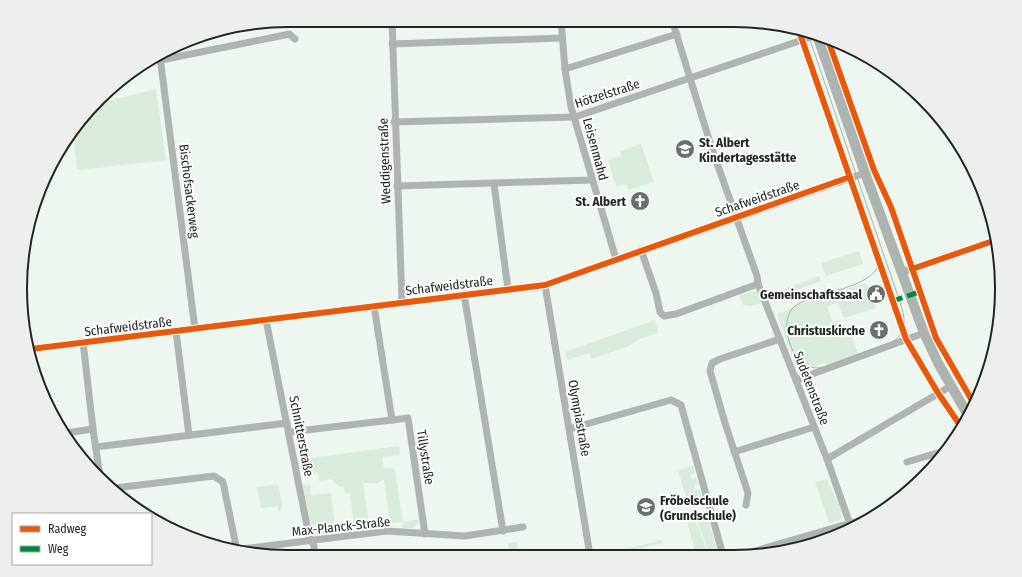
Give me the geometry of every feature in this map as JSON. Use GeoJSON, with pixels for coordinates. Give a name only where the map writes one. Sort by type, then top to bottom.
{"type":"FeatureCollection","features":[{"type":"Feature","properties":{"kind":"main road"},"geometry":{"type":"LineString","coordinates":[[819,41],[865,173],[924,333],[951,386],[965,409]]}},
{"type":"Feature","properties":{"kind":"street","name":"Weddigenstraße"},"geometry":{"type":"LineString","coordinates":[[392,27],[394,122],[402,302]]}},
{"type":"Feature","properties":{"kind":"street","name":"Leisenmahd"},"geometry":{"type":"LineString","coordinates":[[561,27],[565,69],[571,107],[616,259]]}},
{"type":"Feature","properties":{"kind":"street","name":"Sudetenstraße"},"geometry":{"type":"LineString","coordinates":[[674,27],[735,217],[758,276],[758,284],[827,459],[850,522]]}},
{"type":"Feature","properties":{"kind":"street"},"geometry":{"type":"LineString","coordinates":[[166,58],[289,34],[295,39]]}},
{"type":"Feature","properties":{"kind":"street"},"geometry":{"type":"LineString","coordinates":[[565,69],[677,34]]}},
{"type":"Feature","properties":{"kind":"street"},"geometry":{"type":"LineString","coordinates":[[392,44],[562,38]]}},
{"type":"Feature","properties":{"kind":"street","name":"Hötzelstraße"},"geometry":{"type":"LineString","coordinates":[[394,122],[575,117],[808,38]]}},
{"type":"Feature","properties":{"kind":"street","name":"Bischofsackerweg"},"geometry":{"type":"LineString","coordinates":[[160,61],[195,329]]}},
{"type":"Feature","properties":{"kind":"street","name":"Schafweidstraße"},"geometry":{"type":"LineString","coordinates":[[34,348],[545,284],[865,173]]}},
{"type":"Feature","properties":{"kind":"street"},"geometry":{"type":"LineString","coordinates":[[397,186],[592,180]]}},
{"type":"Feature","properties":{"kind":"street"},"geometry":{"type":"LineString","coordinates":[[494,184],[508,289]]}},
{"type":"Feature","properties":{"kind":"street"},"geometry":{"type":"LineString","coordinates":[[902,272],[991,242]]}},
{"type":"Feature","properties":{"kind":"street"},"geometry":{"type":"LineString","coordinates":[[641,250],[656,293],[660,312],[664,316],[676,314],[758,284]]}},
{"type":"Feature","properties":{"kind":"street","name":"Olympiastraße"},"geometry":{"type":"LineString","coordinates":[[545,284],[589,550]]}},
{"type":"Feature","properties":{"kind":"street"},"geometry":{"type":"LineString","coordinates":[[464,294],[504,531]]}},
{"type":"Feature","properties":{"kind":"street"},"geometry":{"type":"LineString","coordinates":[[288,432],[392,420],[374,306]]}},
{"type":"Feature","properties":{"kind":"street","name":"Schnitterstraße"},"geometry":{"type":"LineString","coordinates":[[266,320],[313,550]]}},
{"type":"Feature","properties":{"kind":"street"},"geometry":{"type":"LineString","coordinates":[[176,331],[189,435]]}},
{"type":"Feature","properties":{"kind":"street"},"geometry":{"type":"LineString","coordinates":[[796,380],[924,333]]}},
{"type":"Feature","properties":{"kind":"street"},"geometry":{"type":"LineString","coordinates":[[746,505],[748,493],[710,371],[712,363],[720,359],[780,339]]}},
{"type":"Feature","properties":{"kind":"street"},"geometry":{"type":"LineString","coordinates":[[83,342],[99,468]]}},
{"type":"Feature","properties":{"kind":"street"},"geometry":{"type":"LineString","coordinates":[[827,459],[951,386]]}},
{"type":"Feature","properties":{"kind":"street"},"geometry":{"type":"LineString","coordinates":[[570,428],[658,403],[671,400],[678,402],[681,405],[722,550]]}},
{"type":"Feature","properties":{"kind":"street","name":"Tillystraße"},"geometry":{"type":"LineString","coordinates":[[392,420],[408,418],[425,534]]}},
{"type":"Feature","properties":{"kind":"street"},"geometry":{"type":"LineString","coordinates":[[96,447],[287,423]]}},
{"type":"Feature","properties":{"kind":"street"},"geometry":{"type":"LineString","coordinates":[[734,452],[814,427]]}},
{"type":"Feature","properties":{"kind":"street"},"geometry":{"type":"LineString","coordinates":[[70,433],[93,430]]}},
{"type":"Feature","properties":{"kind":"street"},"geometry":{"type":"LineString","coordinates":[[907,462],[937,453]]}},
{"type":"Feature","properties":{"kind":"street"},"geometry":{"type":"LineString","coordinates":[[119,487],[214,476],[219,478],[223,482],[235,544]]}},
{"type":"Feature","properties":{"kind":"street","name":"Max-Planck-Straße"},"geometry":{"type":"LineString","coordinates":[[253,548],[387,531],[465,536],[523,527]]}},
{"type":"Feature","properties":{"kind":"street"},"geometry":{"type":"LineString","coordinates":[[766,548],[836,529]]}},
{"type":"Feature","properties":{"kind":"green space"},"geometry":{"type":"Polygon","coordinates":[[[156,89],[166,160],[77,170],[74,139],[92,116],[107,101],[156,89]]]}},
{"type":"Feature","properties":{"kind":"green space"},"geometry":{"type":"Polygon","coordinates":[[[641,144],[654,182],[628,190],[626,184],[616,186],[608,160],[621,156],[620,151],[641,144]]]}},
{"type":"Feature","properties":{"kind":"green space"},"geometry":{"type":"Polygon","coordinates":[[[859,251],[863,264],[826,276],[821,263],[859,251]]]}},
{"type":"Feature","properties":{"kind":"green space"},"geometry":{"type":"Polygon","coordinates":[[[819,276],[821,281],[777,297],[776,292],[819,276]]]}},
{"type":"Feature","properties":{"kind":"green space"},"geometry":{"type":"Polygon","coordinates":[[[866,283],[876,308],[844,318],[838,302],[827,307],[833,322],[840,320],[845,331],[851,331],[858,354],[828,364],[823,363],[798,373],[777,314],[788,310],[788,308],[866,283]]]}},
{"type":"Feature","properties":{"kind":"green space"},"geometry":{"type":"Polygon","coordinates":[[[760,291],[764,302],[751,306],[743,305],[739,296],[750,292],[760,291]]]}},
{"type":"Feature","properties":{"kind":"green space"},"geometry":{"type":"Polygon","coordinates":[[[655,320],[658,333],[637,340],[629,346],[592,359],[589,353],[567,360],[565,352],[655,320]]]}},
{"type":"Feature","properties":{"kind":"green space"},"geometry":{"type":"Polygon","coordinates":[[[399,446],[400,455],[382,457],[384,468],[393,468],[393,470],[395,470],[403,522],[419,519],[419,523],[413,528],[403,528],[402,522],[390,523],[384,479],[378,483],[363,483],[369,524],[354,526],[350,493],[345,494],[344,486],[339,487],[331,479],[319,481],[318,473],[306,474],[304,459],[399,446]]]}},
{"type":"Feature","properties":{"kind":"green space"},"geometry":{"type":"Polygon","coordinates":[[[693,466],[695,473],[690,475],[692,479],[696,478],[698,484],[694,486],[695,490],[700,489],[703,504],[688,504],[678,470],[693,466]]]}},
{"type":"Feature","properties":{"kind":"green space"},"geometry":{"type":"Polygon","coordinates":[[[827,479],[841,510],[842,518],[838,521],[829,523],[815,482],[827,479]]]}},
{"type":"Feature","properties":{"kind":"green space"},"geometry":{"type":"Polygon","coordinates":[[[278,484],[283,507],[281,507],[281,510],[278,511],[278,506],[261,508],[257,487],[278,484]]]}},
{"type":"Feature","properties":{"kind":"green space"},"geometry":{"type":"Polygon","coordinates":[[[303,485],[310,485],[311,495],[331,493],[335,528],[346,527],[346,531],[324,534],[312,530],[303,485]]]}},
{"type":"Feature","properties":{"kind":"green space"},"geometry":{"type":"Polygon","coordinates":[[[707,516],[717,550],[707,550],[696,519],[707,516]]]}},
{"type":"Feature","properties":{"kind":"green space"},"geometry":{"type":"Polygon","coordinates":[[[694,520],[700,531],[706,550],[695,550],[687,521],[694,520]]]}},
{"type":"Feature","properties":{"kind":"green space"},"geometry":{"type":"Polygon","coordinates":[[[662,540],[663,543],[634,550],[621,550],[662,540]]]}},
{"type":"Feature","properties":{"kind":"green space"},"geometry":{"type":"Polygon","coordinates":[[[517,542],[518,549],[524,548],[524,550],[509,550],[508,543],[517,542]]]}},
{"type":"Feature","properties":{"kind":"tram line"},"geometry":{"type":"LineString","coordinates":[[810,39],[903,311],[903,328],[898,338],[892,342],[829,366],[818,368],[811,367],[802,362],[792,349],[787,331],[787,323],[792,309],[801,302],[812,298]]}},
{"type":"Feature","properties":{"kind":"tram line"},"geometry":{"type":"LineString","coordinates":[[817,296],[848,287],[868,278],[880,263],[880,253]]}},
{"type":"Feature","properties":{"kind":"marked path"},"geometry":{"type":"LineString","coordinates":[[893,301],[919,292]]}},
{"type":"Feature","properties":{"kind":"cycle path"},"geometry":{"type":"LineString","coordinates":[[801,36],[906,339],[938,393],[958,422]]}},
{"type":"Feature","properties":{"kind":"cycle path"},"geometry":{"type":"LineString","coordinates":[[830,45],[874,170],[891,207],[936,338],[971,398]]}},
{"type":"Feature","properties":{"kind":"cycle path"},"geometry":{"type":"LineString","coordinates":[[34,349],[545,285],[850,177]]}},
{"type":"Feature","properties":{"kind":"cycle path"},"geometry":{"type":"LineString","coordinates":[[912,269],[991,242]]}},
{"type":"Feature","properties":{"kind":"place","name":"St. Albert Kindertagesstätte"},"geometry":{"type":"Point","coordinates":[685,149]}},
{"type":"Feature","properties":{"kind":"place","name":"St. Albert"},"geometry":{"type":"Point","coordinates":[640,201]}},
{"type":"Feature","properties":{"kind":"place","name":"Gemeinschaftssaal"},"geometry":{"type":"Point","coordinates":[876,294]}},
{"type":"Feature","properties":{"kind":"place","name":"Christuskirche"},"geometry":{"type":"Point","coordinates":[879,330]}},
{"type":"Feature","properties":{"kind":"place","name":"Fröbelschule (Grundschule)"},"geometry":{"type":"Point","coordinates":[646,507]}}]}
